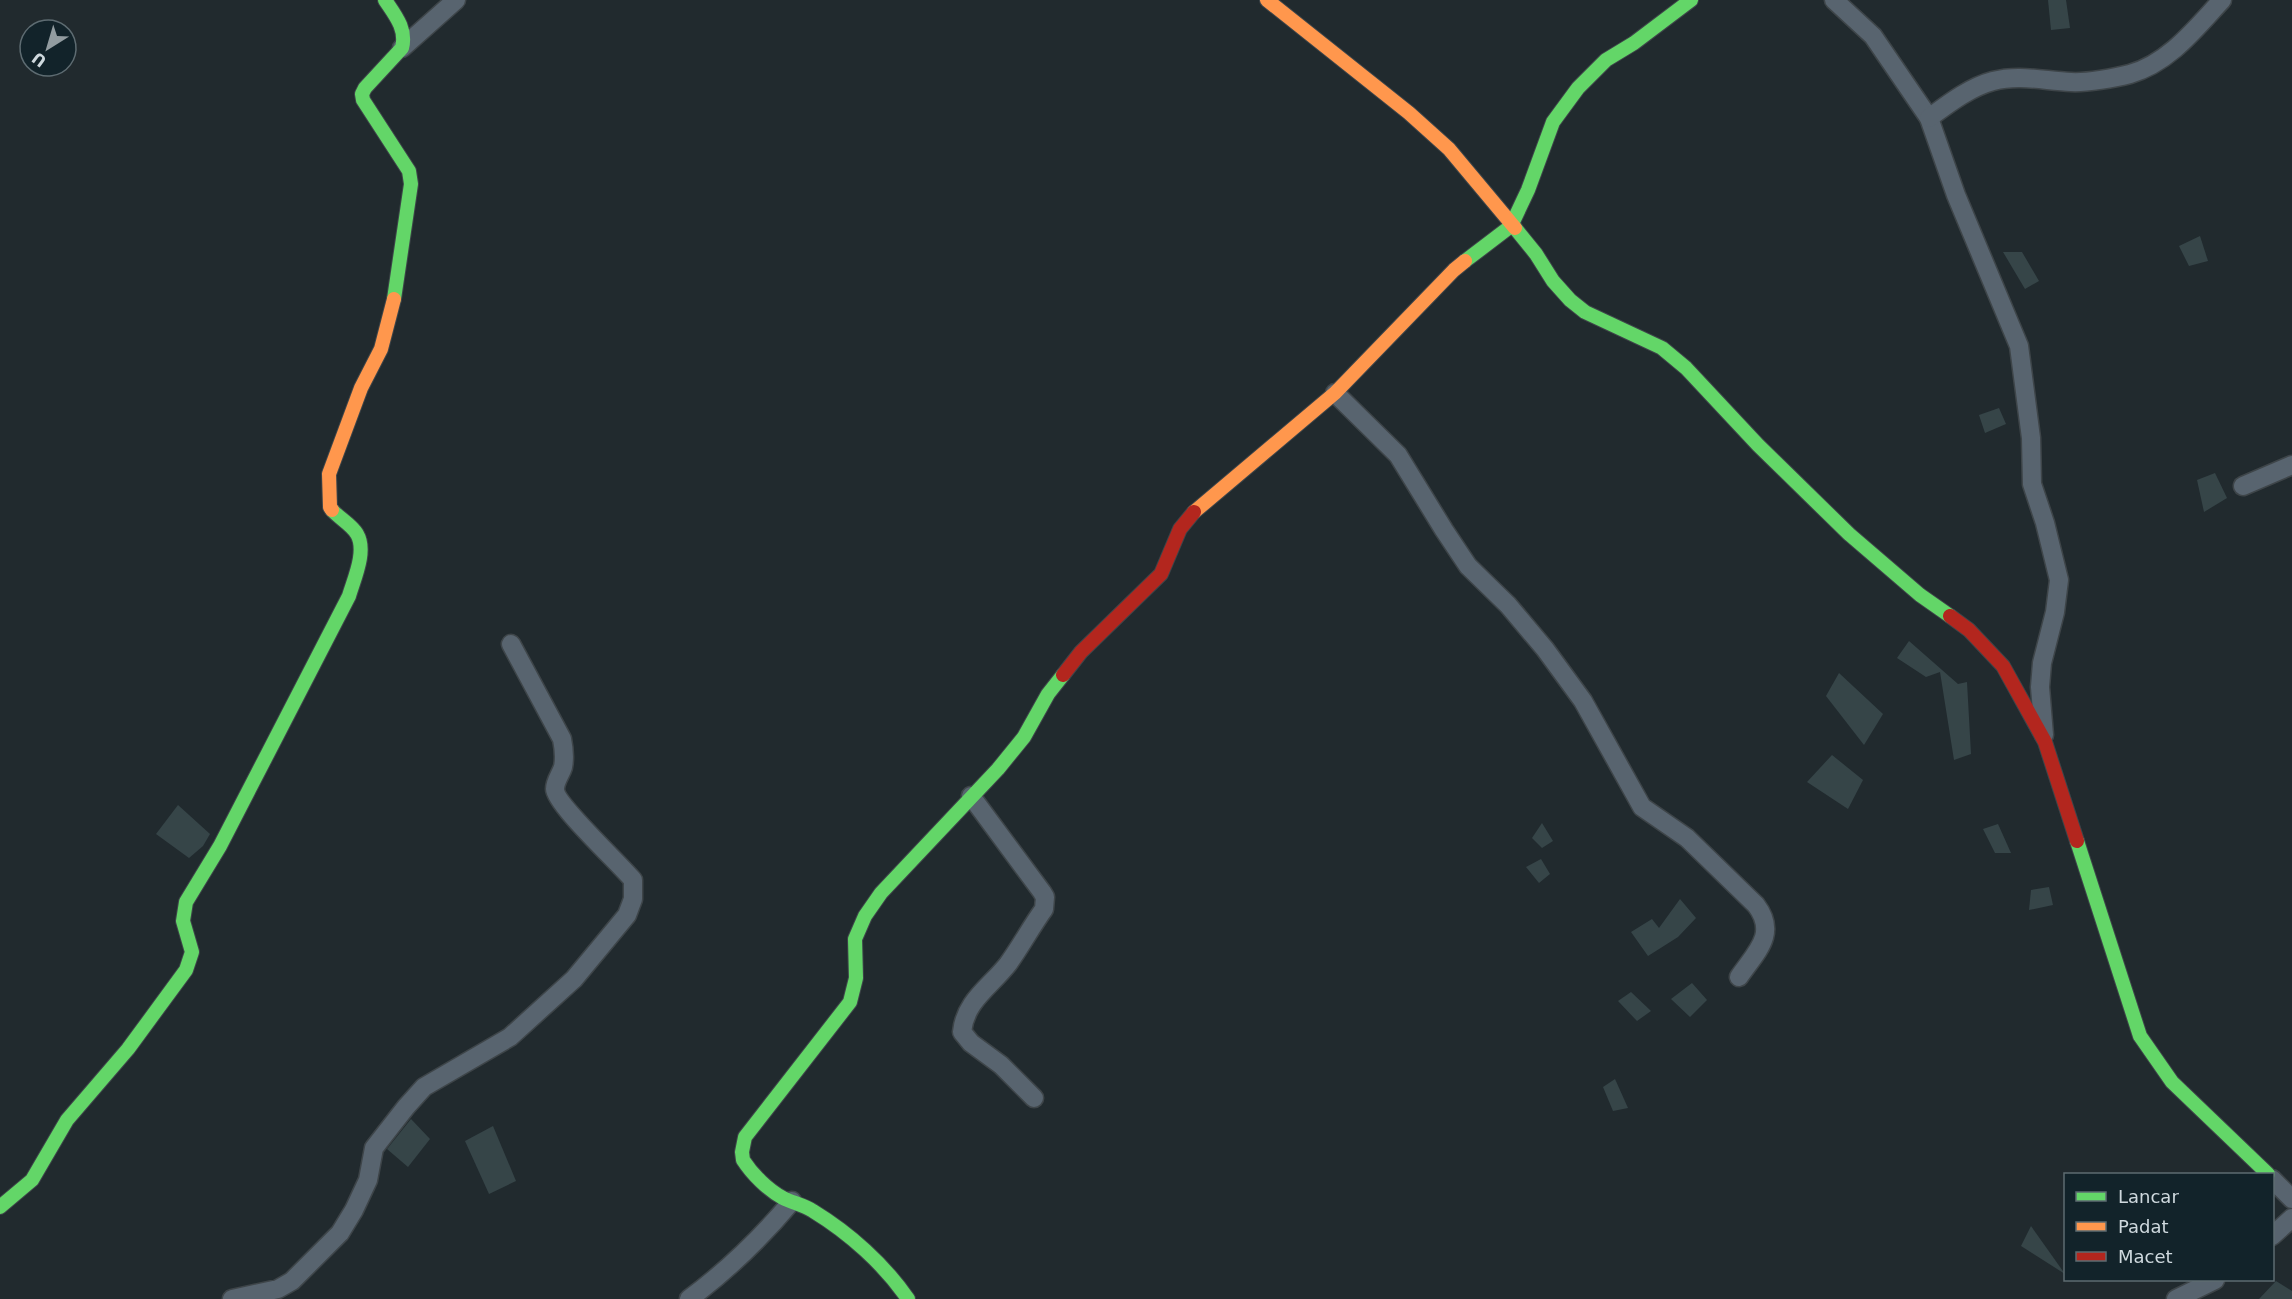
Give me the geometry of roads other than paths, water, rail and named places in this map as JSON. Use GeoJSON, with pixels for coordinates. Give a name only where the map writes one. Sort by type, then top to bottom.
{"type":"FeatureCollection","features":[{"type":"Feature","properties":{"kind":"street"},"geometry":{"type":"LineString","coordinates":[[385,0],[404,30],[405,40],[402,48]]}},
{"type":"Feature","properties":{"kind":"street"},"geometry":{"type":"LineString","coordinates":[[0,1207],[32,1180],[67,1120],[128,1049],[186,970],[192,952],[183,921],[186,902],[220,846],[349,596],[360,554],[360,542],[356,532],[330,507],[329,474],[361,388],[381,349],[393,308],[411,184],[409,171],[363,100],[363,94],[383,66],[441,16],[456,0]]}},
{"type":"Feature","properties":{"kind":"street"},"geometry":{"type":"LineString","coordinates":[[1267,0],[1409,113],[1449,149],[1536,254],[1553,281],[1570,300],[1585,312],[1606,323],[1662,348],[1686,368],[1758,445],[1849,534],[1920,595],[1969,630],[2003,666],[2045,742],[2140,1036],[2172,1082],[2267,1173]]}},
{"type":"Feature","properties":{"kind":"street"},"geometry":{"type":"LineString","coordinates":[[908,1299],[901,1287],[840,1230],[810,1209],[779,1195],[743,1161],[742,1149],[745,1137],[850,1002],[855,978],[855,939],[865,916],[881,893],[998,770],[1024,737],[1047,694],[1081,652],[1161,574],[1168,564],[1176,537],[1195,509],[1213,498],[1335,393],[1454,270],[1511,226],[1528,190],[1552,122],[1578,88],[1606,60],[1634,43],[1690,0]]}},
{"type":"Feature","properties":{"kind":"street"},"geometry":{"type":"LineString","coordinates":[[1834,0],[1873,36],[1929,118],[1956,195],[2019,346],[2031,438],[2032,484],[2060,580],[2055,612],[2042,663],[2040,687],[2045,742]]}},
{"type":"Feature","properties":{"kind":"street"},"geometry":{"type":"LineString","coordinates":[[1929,118],[1958,98],[1992,81],[2023,77],[2074,83],[2131,74],[2164,58],[2185,40],[2222,0]]}},
{"type":"Feature","properties":{"kind":"street"},"geometry":{"type":"LineString","coordinates":[[1335,393],[1398,455],[1468,566],[1508,605],[1545,649],[1583,701],[1642,807],[1687,838],[1756,905],[1764,916],[1766,937],[1739,977]]}},
{"type":"Feature","properties":{"kind":"street"},"geometry":{"type":"LineString","coordinates":[[2243,486],[2292,465]]}},
{"type":"Feature","properties":{"kind":"street"},"geometry":{"type":"LineString","coordinates":[[232,1299],[278,1289],[292,1281],[340,1233],[368,1180],[374,1148],[424,1087],[510,1037],[574,980],[627,915],[633,899],[633,880],[556,795],[555,786],[563,766],[565,752],[562,739],[511,644]]}},
{"type":"Feature","properties":{"kind":"street"},"geometry":{"type":"LineString","coordinates":[[971,796],[1042,892],[1046,903],[1007,964],[972,1002],[963,1020],[962,1032],[971,1043],[1001,1065],[1034,1098]]}},
{"type":"Feature","properties":{"kind":"street"},"geometry":{"type":"LineString","coordinates":[[2274,1181],[2291,1194]]}},
{"type":"Feature","properties":{"kind":"street"},"geometry":{"type":"LineString","coordinates":[[689,1299],[721,1275],[764,1234],[792,1201]]}},
{"type":"Feature","properties":{"kind":"street"},"geometry":{"type":"LineString","coordinates":[[2274,1234],[2292,1218]]}},
{"type":"Feature","properties":{"kind":"street"},"geometry":{"type":"LineString","coordinates":[[2176,1299],[2213,1281]]}}]}
